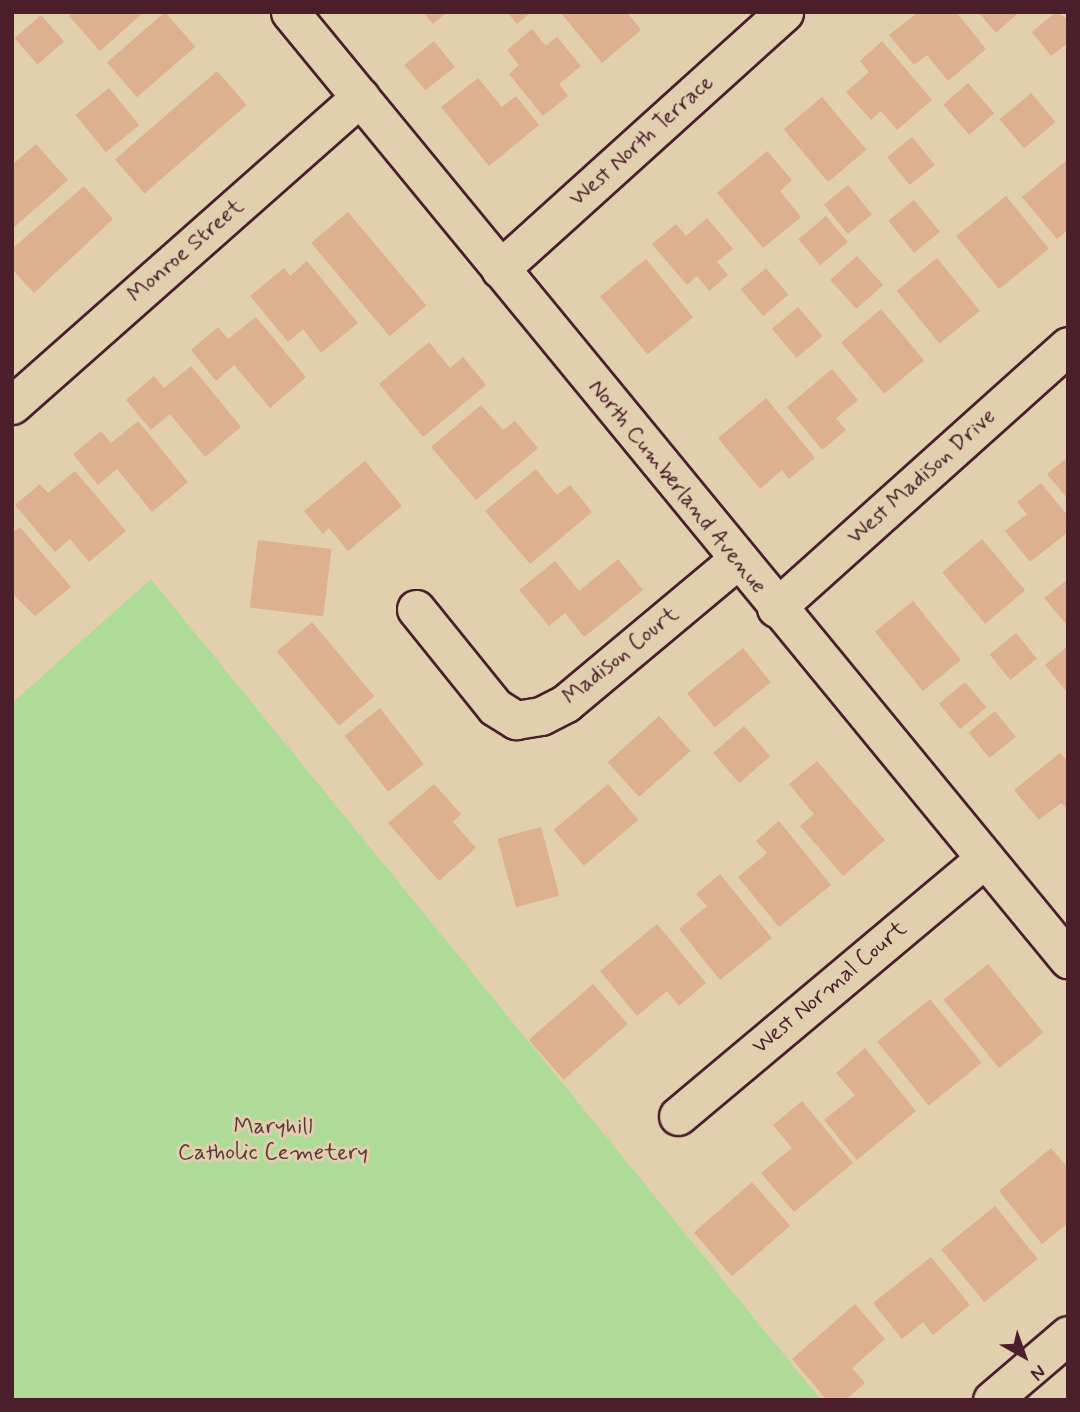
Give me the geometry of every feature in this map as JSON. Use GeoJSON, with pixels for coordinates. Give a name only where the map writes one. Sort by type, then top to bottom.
{"type":"FeatureCollection","features":[{"type":"Feature","properties":{"kind":"street","name":"North Cumberland Avenue"},"geometry":{"type":"LineString","coordinates":[[290,12],[983,860],[1063,944]]}},
{"type":"Feature","properties":{"kind":"street","name":"West North Terrace"},"geometry":{"type":"LineString","coordinates":[[500,269],[783,12]]}},
{"type":"Feature","properties":{"kind":"street","name":"Monroe Street"},"geometry":{"type":"LineString","coordinates":[[15,398],[360,97]]}},
{"type":"Feature","properties":{"kind":"street","name":"West Madison Drive"},"geometry":{"type":"LineString","coordinates":[[776,608],[1068,346]]}},
{"type":"Feature","properties":{"kind":"street","name":"Madison Court"},"geometry":{"type":"LineString","coordinates":[[416,609],[495,707],[516,720],[541,716],[566,703],[737,560]]}},
{"type":"Feature","properties":{"kind":"street","name":"West Normal Court"},"geometry":{"type":"LineString","coordinates":[[678,1116],[983,860]]}},
{"type":"Feature","properties":{"kind":"street"},"geometry":{"type":"LineString","coordinates":[[992,1400],[1068,1335]]}},
{"type":"Feature","properties":{"kind":"green space","name":"Maryhill Catholic Cemetery"},"geometry":{"type":"Polygon","coordinates":[[[151,579],[821,1400],[12,1400],[12,703],[151,579]]]}},
{"type":"Feature","properties":{"kind":"building"},"geometry":{"type":"Polygon","coordinates":[[[73,12],[144,12],[100,51],[69,16],[73,12]]]}},
{"type":"Feature","properties":{"kind":"building"},"geometry":{"type":"Polygon","coordinates":[[[165,12],[195,47],[137,97],[107,63],[165,12]]]}},
{"type":"Feature","properties":{"kind":"building"},"geometry":{"type":"Polygon","coordinates":[[[423,12],[447,12],[433,24],[423,12]]]}},
{"type":"Feature","properties":{"kind":"building"},"geometry":{"type":"Polygon","coordinates":[[[507,12],[531,12],[517,24],[507,12]]]}},
{"type":"Feature","properties":{"kind":"building"},"geometry":{"type":"Polygon","coordinates":[[[560,12],[627,12],[641,30],[602,63],[560,12]]]}},
{"type":"Feature","properties":{"kind":"building"},"geometry":{"type":"Polygon","coordinates":[[[918,12],[956,12],[986,49],[948,81],[927,55],[914,65],[889,35],[918,12]]]}},
{"type":"Feature","properties":{"kind":"building"},"geometry":{"type":"Polygon","coordinates":[[[978,12],[1019,12],[996,33],[978,12]]]}},
{"type":"Feature","properties":{"kind":"building"},"geometry":{"type":"Polygon","coordinates":[[[1056,12],[1068,19],[1068,43],[1051,56],[1032,32],[1056,12]]]}},
{"type":"Feature","properties":{"kind":"building"},"geometry":{"type":"Polygon","coordinates":[[[41,15],[64,41],[38,64],[15,38],[41,15]]]}},
{"type":"Feature","properties":{"kind":"building"},"geometry":{"type":"Polygon","coordinates":[[[532,29],[546,46],[557,37],[581,66],[559,84],[568,96],[543,116],[509,74],[519,65],[507,50],[532,29]]]}},
{"type":"Feature","properties":{"kind":"building"},"geometry":{"type":"Polygon","coordinates":[[[434,41],[455,67],[425,91],[404,65],[434,41]]]}},
{"type":"Feature","properties":{"kind":"building"},"geometry":{"type":"Polygon","coordinates":[[[882,41],[932,100],[897,130],[881,111],[871,120],[846,92],[869,72],[860,61],[882,41]]]}},
{"type":"Feature","properties":{"kind":"building"},"geometry":{"type":"Polygon","coordinates":[[[217,71],[247,105],[145,194],[115,160],[217,71]]]}},
{"type":"Feature","properties":{"kind":"building"},"geometry":{"type":"Polygon","coordinates":[[[478,78],[502,107],[516,96],[539,125],[489,166],[441,107],[478,78]]]}},
{"type":"Feature","properties":{"kind":"building"},"geometry":{"type":"Polygon","coordinates":[[[968,83],[994,113],[969,135],[943,105],[968,83]]]}},
{"type":"Feature","properties":{"kind":"building"},"geometry":{"type":"Polygon","coordinates":[[[109,88],[139,125],[106,152],[76,115],[109,88]]]}},
{"type":"Feature","properties":{"kind":"building"},"geometry":{"type":"Polygon","coordinates":[[[1031,93],[1055,122],[1024,148],[1000,119],[1031,93]]]}},
{"type":"Feature","properties":{"kind":"building"},"geometry":{"type":"Polygon","coordinates":[[[822,97],[866,150],[828,182],[784,129],[822,97]]]}},
{"type":"Feature","properties":{"kind":"building"},"geometry":{"type":"Polygon","coordinates":[[[912,137],[935,165],[910,185],[887,157],[912,137]]]}},
{"type":"Feature","properties":{"kind":"building"},"geometry":{"type":"Polygon","coordinates":[[[36,144],[68,180],[12,229],[12,165],[36,144]]]}},
{"type":"Feature","properties":{"kind":"building"},"geometry":{"type":"Polygon","coordinates":[[[767,151],[792,180],[780,191],[801,217],[763,248],[717,193],[767,151]]]}},
{"type":"Feature","properties":{"kind":"building"},"geometry":{"type":"Polygon","coordinates":[[[1068,159],[1068,230],[1057,239],[1022,197],[1068,159]]]}},
{"type":"Feature","properties":{"kind":"building"},"geometry":{"type":"Polygon","coordinates":[[[848,185],[872,215],[848,234],[824,205],[848,185]]]}},
{"type":"Feature","properties":{"kind":"building"},"geometry":{"type":"Polygon","coordinates":[[[84,186],[113,219],[34,293],[12,269],[12,249],[84,186]]]}},
{"type":"Feature","properties":{"kind":"building"},"geometry":{"type":"Polygon","coordinates":[[[1006,196],[1049,249],[999,289],[956,236],[1006,196]]]}},
{"type":"Feature","properties":{"kind":"building"},"geometry":{"type":"Polygon","coordinates":[[[914,200],[940,232],[914,253],[888,221],[914,200]]]}},
{"type":"Feature","properties":{"kind":"building"},"geometry":{"type":"Polygon","coordinates":[[[348,212],[426,305],[390,336],[311,243],[348,212]]]}},
{"type":"Feature","properties":{"kind":"building"},"geometry":{"type":"Polygon","coordinates":[[[826,216],[848,242],[820,265],[798,239],[826,216]]]}},
{"type":"Feature","properties":{"kind":"building"},"geometry":{"type":"Polygon","coordinates":[[[707,218],[733,249],[717,262],[728,275],[709,291],[697,276],[687,285],[652,244],[676,224],[686,236],[707,218]]]}},
{"type":"Feature","properties":{"kind":"building"},"geometry":{"type":"Polygon","coordinates":[[[857,256],[883,285],[856,309],[830,280],[857,256]]]}},
{"type":"Feature","properties":{"kind":"building"},"geometry":{"type":"Polygon","coordinates":[[[937,258],[980,311],[939,344],[897,291],[937,258]]]}},
{"type":"Feature","properties":{"kind":"building"},"geometry":{"type":"Polygon","coordinates":[[[646,259],[693,317],[647,354],[600,296],[646,259]]]}},
{"type":"Feature","properties":{"kind":"building"},"geometry":{"type":"Polygon","coordinates":[[[307,261],[358,323],[321,353],[303,329],[288,342],[250,296],[284,268],[290,276],[307,261]]]}},
{"type":"Feature","properties":{"kind":"building"},"geometry":{"type":"Polygon","coordinates":[[[766,268],[788,295],[763,316],[741,289],[766,268]]]}},
{"type":"Feature","properties":{"kind":"building"},"geometry":{"type":"Polygon","coordinates":[[[798,307],[822,336],[796,358],[772,329],[798,307]]]}},
{"type":"Feature","properties":{"kind":"building"},"geometry":{"type":"Polygon","coordinates":[[[881,309],[924,360],[884,394],[841,342],[881,309]]]}},
{"type":"Feature","properties":{"kind":"building"},"geometry":{"type":"Polygon","coordinates":[[[256,317],[306,377],[270,408],[234,365],[216,381],[191,350],[218,327],[228,339],[256,317]]]}},
{"type":"Feature","properties":{"kind":"building"},"geometry":{"type":"Polygon","coordinates":[[[429,342],[450,368],[463,357],[486,385],[423,437],[379,384],[429,342]]]}},
{"type":"Feature","properties":{"kind":"building"},"geometry":{"type":"Polygon","coordinates":[[[191,366],[241,427],[205,457],[170,414],[151,430],[126,400],[154,376],[164,388],[191,366]]]}},
{"type":"Feature","properties":{"kind":"building"},"geometry":{"type":"Polygon","coordinates":[[[832,369],[858,400],[836,418],[846,430],[822,450],[787,407],[832,369]]]}},
{"type":"Feature","properties":{"kind":"building"},"geometry":{"type":"Polygon","coordinates":[[[766,398],[815,458],[789,479],[782,470],[760,489],[718,438],[766,398]]]}},
{"type":"Feature","properties":{"kind":"building"},"geometry":{"type":"Polygon","coordinates":[[[481,405],[503,430],[515,421],[538,448],[476,500],[431,447],[481,405]]]}},
{"type":"Feature","properties":{"kind":"building"},"geometry":{"type":"Polygon","coordinates":[[[138,421],[188,482],[152,512],[117,469],[98,485],[73,454],[101,431],[111,443],[138,421]]]}},
{"type":"Feature","properties":{"kind":"building"},"geometry":{"type":"Polygon","coordinates":[[[1068,457],[1068,499],[1047,474],[1068,457]]]}},
{"type":"Feature","properties":{"kind":"building"},"geometry":{"type":"Polygon","coordinates":[[[365,461],[402,506],[348,551],[329,528],[323,534],[304,511],[365,461]]]}},
{"type":"Feature","properties":{"kind":"building"},"geometry":{"type":"Polygon","coordinates":[[[536,469],[557,495],[570,485],[592,512],[530,564],[485,511],[536,469]]]}},
{"type":"Feature","properties":{"kind":"building"},"geometry":{"type":"Polygon","coordinates":[[[75,471],[126,531],[89,562],[70,539],[55,552],[15,505],[40,484],[48,493],[75,471]]]}},
{"type":"Feature","properties":{"kind":"building"},"geometry":{"type":"Polygon","coordinates":[[[1041,483],[1068,516],[1068,532],[1030,562],[1005,531],[1027,514],[1017,502],[1041,483]]]}},
{"type":"Feature","properties":{"kind":"building"},"geometry":{"type":"Polygon","coordinates":[[[20,527],[71,587],[35,616],[12,593],[12,533],[20,527]]]}},
{"type":"Feature","properties":{"kind":"building"},"geometry":{"type":"Polygon","coordinates":[[[982,539],[1025,590],[985,624],[942,572],[982,539]]]}},
{"type":"Feature","properties":{"kind":"building"},"geometry":{"type":"Polygon","coordinates":[[[258,540],[331,549],[323,617],[250,607],[258,540]]]}},
{"type":"Feature","properties":{"kind":"building"},"geometry":{"type":"Polygon","coordinates":[[[618,559],[643,590],[584,637],[565,613],[549,626],[519,590],[555,561],[579,591],[618,559]]]}},
{"type":"Feature","properties":{"kind":"building"},"geometry":{"type":"Polygon","coordinates":[[[1068,579],[1068,622],[1066,624],[1044,598],[1068,579]]]}},
{"type":"Feature","properties":{"kind":"building"},"geometry":{"type":"Polygon","coordinates":[[[913,601],[961,660],[923,691],[875,632],[913,601]]]}},
{"type":"Feature","properties":{"kind":"building"},"geometry":{"type":"Polygon","coordinates":[[[312,622],[374,696],[339,726],[277,652],[312,622]]]}},
{"type":"Feature","properties":{"kind":"building"},"geometry":{"type":"Polygon","coordinates":[[[1016,633],[1037,659],[1010,680],[990,654],[1016,633]]]}},
{"type":"Feature","properties":{"kind":"building"},"geometry":{"type":"Polygon","coordinates":[[[1068,646],[1068,689],[1066,691],[1045,665],[1068,646]]]}},
{"type":"Feature","properties":{"kind":"building"},"geometry":{"type":"Polygon","coordinates":[[[743,648],[771,682],[715,728],[687,693],[743,648]]]}},
{"type":"Feature","properties":{"kind":"building"},"geometry":{"type":"Polygon","coordinates":[[[965,682],[986,707],[960,729],[939,704],[965,682]]]}},
{"type":"Feature","properties":{"kind":"building"},"geometry":{"type":"Polygon","coordinates":[[[380,708],[424,764],[388,792],[345,736],[380,708]]]}},
{"type":"Feature","properties":{"kind":"building"},"geometry":{"type":"Polygon","coordinates":[[[995,711],[1016,737],[989,758],[969,732],[995,711]]]}},
{"type":"Feature","properties":{"kind":"building"},"geometry":{"type":"Polygon","coordinates":[[[659,716],[690,751],[639,797],[608,762],[659,716]]]}},
{"type":"Feature","properties":{"kind":"building"},"geometry":{"type":"Polygon","coordinates":[[[744,726],[770,756],[739,783],[713,753],[744,726]]]}},
{"type":"Feature","properties":{"kind":"building"},"geometry":{"type":"Polygon","coordinates":[[[1060,753],[1068,762],[1068,810],[1061,803],[1039,820],[1014,790],[1060,753]]]}},
{"type":"Feature","properties":{"kind":"building"},"geometry":{"type":"Polygon","coordinates":[[[817,761],[885,840],[843,876],[800,826],[814,814],[789,784],[817,761]]]}},
{"type":"Feature","properties":{"kind":"building"},"geometry":{"type":"Polygon","coordinates":[[[434,784],[461,814],[453,822],[476,848],[439,881],[388,823],[434,784]]]}},
{"type":"Feature","properties":{"kind":"building"},"geometry":{"type":"Polygon","coordinates":[[[608,784],[638,820],[584,866],[554,830],[608,784]]]}},
{"type":"Feature","properties":{"kind":"building"},"geometry":{"type":"Polygon","coordinates":[[[779,821],[831,885],[779,927],[738,877],[767,853],[756,841],[779,821]]]}},
{"type":"Feature","properties":{"kind":"building"},"geometry":{"type":"Polygon","coordinates":[[[541,827],[559,896],[516,907],[498,839],[541,827]]]}},
{"type":"Feature","properties":{"kind":"building"},"geometry":{"type":"Polygon","coordinates":[[[720,874],[772,938],[720,980],[679,929],[707,906],[696,894],[720,874]]]}},
{"type":"Feature","properties":{"kind":"building"},"geometry":{"type":"Polygon","coordinates":[[[657,924],[706,983],[679,1006],[667,991],[637,1016],[600,971],[657,924]]]}},
{"type":"Feature","properties":{"kind":"building"},"geometry":{"type":"Polygon","coordinates":[[[988,964],[1043,1032],[999,1068],[944,1000],[988,964]]]}},
{"type":"Feature","properties":{"kind":"building"},"geometry":{"type":"Polygon","coordinates":[[[593,984],[628,1024],[564,1080],[529,1040],[593,984]]]}},
{"type":"Feature","properties":{"kind":"building"},"geometry":{"type":"Polygon","coordinates":[[[930,999],[982,1063],[929,1106],[877,1042],[930,999]]]}},
{"type":"Feature","properties":{"kind":"building"},"geometry":{"type":"Polygon","coordinates":[[[865,1048],[916,1111],[857,1160],[824,1120],[855,1095],[836,1073],[865,1048]]]}},
{"type":"Feature","properties":{"kind":"building"},"geometry":{"type":"Polygon","coordinates":[[[802,1101],[853,1163],[794,1212],[761,1173],[792,1148],[773,1125],[802,1101]]]}},
{"type":"Feature","properties":{"kind":"building"},"geometry":{"type":"Polygon","coordinates":[[[1051,1148],[1068,1168],[1068,1223],[1042,1244],[999,1191],[1051,1148]]]}},
{"type":"Feature","properties":{"kind":"building"},"geometry":{"type":"Polygon","coordinates":[[[752,1182],[790,1226],[732,1276],[694,1233],[752,1182]]]}},
{"type":"Feature","properties":{"kind":"building"},"geometry":{"type":"Polygon","coordinates":[[[995,1206],[1038,1259],[984,1302],[941,1249],[995,1206]]]}},
{"type":"Feature","properties":{"kind":"building"},"geometry":{"type":"Polygon","coordinates":[[[931,1257],[970,1305],[933,1335],[923,1322],[902,1339],[873,1303],[931,1257]]]}},
{"type":"Feature","properties":{"kind":"building"},"geometry":{"type":"Polygon","coordinates":[[[855,1304],[885,1339],[852,1368],[865,1383],[845,1400],[827,1400],[792,1359],[855,1304]]]}}]}
